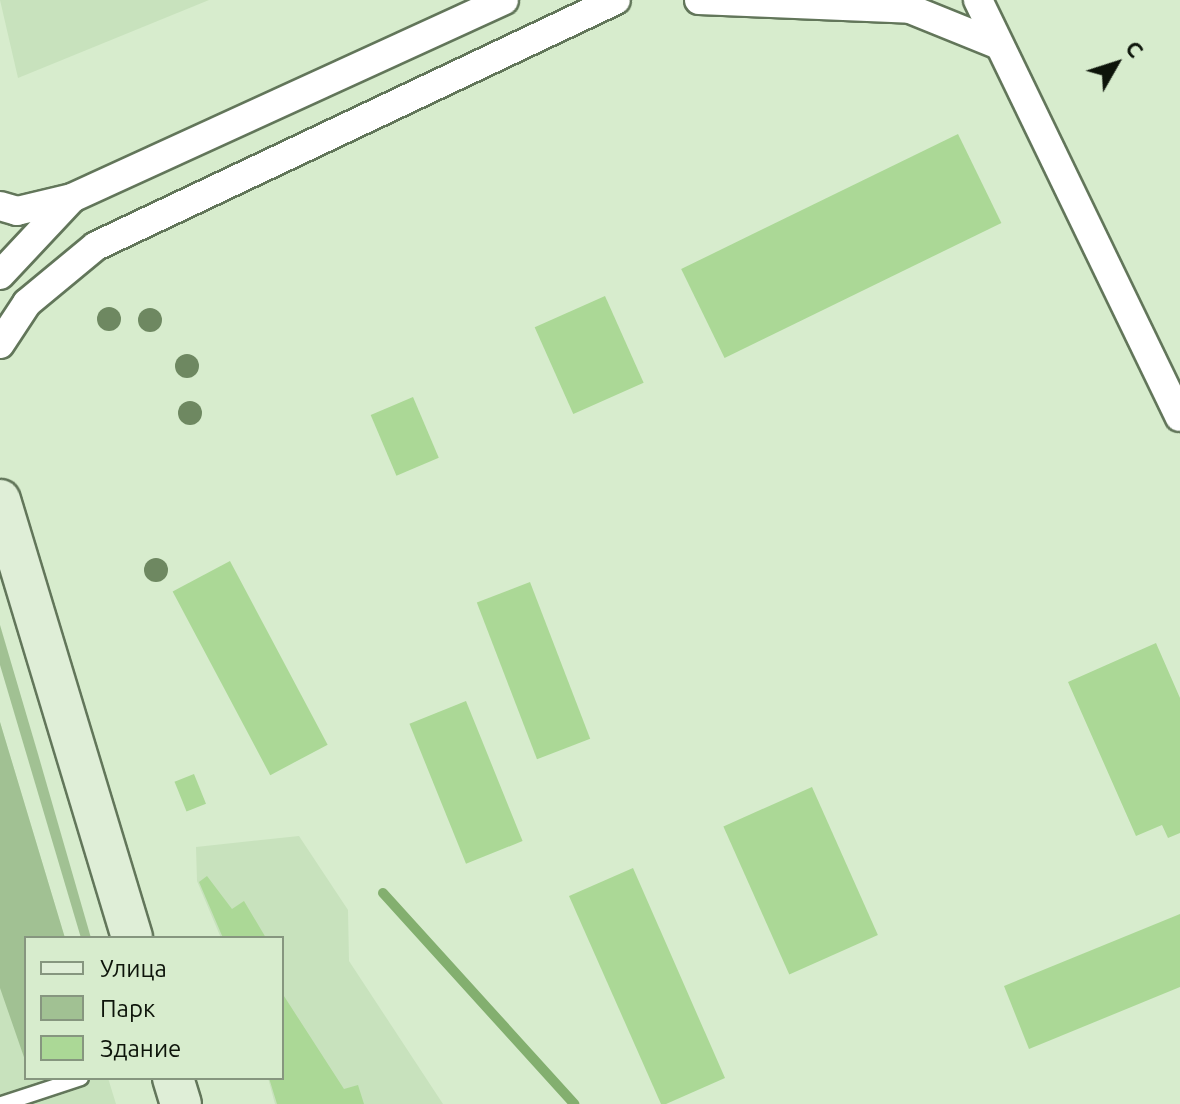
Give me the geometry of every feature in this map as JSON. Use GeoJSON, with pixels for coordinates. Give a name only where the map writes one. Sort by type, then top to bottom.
{"type":"FeatureCollection","features":[{"type":"Feature","properties":{"kind":"main road"},"geometry":{"type":"LineString","coordinates":[[0,500],[131,936]]}},
{"type":"Feature","properties":{"kind":"main road"},"geometry":{"type":"LineString","coordinates":[[174,1080],[181,1104]]}},
{"type":"Feature","properties":{"kind":"street"},"geometry":{"type":"LineString","coordinates":[[0,206],[17,211],[72,198],[504,0]]}},
{"type":"Feature","properties":{"kind":"street"},"geometry":{"type":"LineString","coordinates":[[0,344],[27,303],[96,246],[616,0]]}},
{"type":"Feature","properties":{"kind":"street"},"geometry":{"type":"LineString","coordinates":[[699,0],[910,9],[999,45]]}},
{"type":"Feature","properties":{"kind":"street"},"geometry":{"type":"LineString","coordinates":[[978,0],[1180,417]]}},
{"type":"Feature","properties":{"kind":"street"},"geometry":{"type":"LineString","coordinates":[[0,275],[72,198]]}},
{"type":"Feature","properties":{"kind":"lane"},"geometry":{"type":"LineString","coordinates":[[2,1104],[75,1080]]}},
{"type":"Feature","properties":{"kind":"shaded area"},"geometry":{"type":"Polygon","coordinates":[[[0,0],[209,0],[18,78],[0,0]]]}},
{"type":"Feature","properties":{"kind":"shaded area"},"geometry":{"type":"Polygon","coordinates":[[[0,722],[64,936],[24,936],[24,1080],[109,1080],[116,1104],[0,1104],[0,722]]]}},
{"type":"Feature","properties":{"kind":"shaded area"},"geometry":{"type":"Polygon","coordinates":[[[299,836],[348,910],[349,961],[443,1104],[275,1104],[269,1080],[284,1080],[284,936],[220,936],[197,881],[196,847],[299,836]]]}},
{"type":"Feature","properties":{"kind":"green space"},"geometry":{"type":"Polygon","coordinates":[[[0,625],[90,936],[80,936],[0,665],[0,625]]]}},
{"type":"Feature","properties":{"kind":"green space"},"geometry":{"type":"Polygon","coordinates":[[[0,722],[64,936],[24,936],[24,1057],[0,988],[0,722]]]}},
{"type":"Feature","properties":{"kind":"building"},"geometry":{"type":"Polygon","coordinates":[[[958,134],[1001,223],[725,358],[681,269],[958,134]]]}},
{"type":"Feature","properties":{"kind":"building"},"geometry":{"type":"Polygon","coordinates":[[[605,296],[644,383],[573,414],[535,327],[605,296]]]}},
{"type":"Feature","properties":{"kind":"building"},"geometry":{"type":"Polygon","coordinates":[[[413,397],[439,458],[396,476],[371,415],[413,397]]]}},
{"type":"Feature","properties":{"kind":"building"},"geometry":{"type":"Polygon","coordinates":[[[230,561],[328,745],[270,775],[173,592],[230,561]]]}},
{"type":"Feature","properties":{"kind":"building"},"geometry":{"type":"Polygon","coordinates":[[[530,582],[590,739],[537,759],[477,602],[530,582]]]}},
{"type":"Feature","properties":{"kind":"building"},"geometry":{"type":"Polygon","coordinates":[[[1156,643],[1180,698],[1180,833],[1168,838],[1162,825],[1136,836],[1068,682],[1156,643]]]}},
{"type":"Feature","properties":{"kind":"building"},"geometry":{"type":"Polygon","coordinates":[[[466,701],[523,841],[466,864],[409,724],[466,701]]]}},
{"type":"Feature","properties":{"kind":"building"},"geometry":{"type":"Polygon","coordinates":[[[194,774],[206,804],[187,812],[175,782],[194,774]]]}},
{"type":"Feature","properties":{"kind":"building"},"geometry":{"type":"Polygon","coordinates":[[[812,787],[878,935],[789,974],[723,826],[812,787]]]}},
{"type":"Feature","properties":{"kind":"building"},"geometry":{"type":"Polygon","coordinates":[[[633,868],[725,1078],[666,1104],[661,1104],[569,896],[633,868]]]}},
{"type":"Feature","properties":{"kind":"building"},"geometry":{"type":"Polygon","coordinates":[[[207,876],[232,909],[244,901],[265,936],[222,936],[199,882],[207,876]]]}},
{"type":"Feature","properties":{"kind":"building"},"geometry":{"type":"Polygon","coordinates":[[[1180,914],[1180,987],[1029,1049],[1004,986],[1180,914]]]}},
{"type":"Feature","properties":{"kind":"building"},"geometry":{"type":"Polygon","coordinates":[[[284,996],[344,1089],[358,1085],[364,1104],[277,1104],[270,1080],[284,1080],[284,996]]]}},
{"type":"Feature","properties":{"kind":"waterway"},"geometry":{"type":"LineString","coordinates":[[383,893],[574,1104]]}}]}
